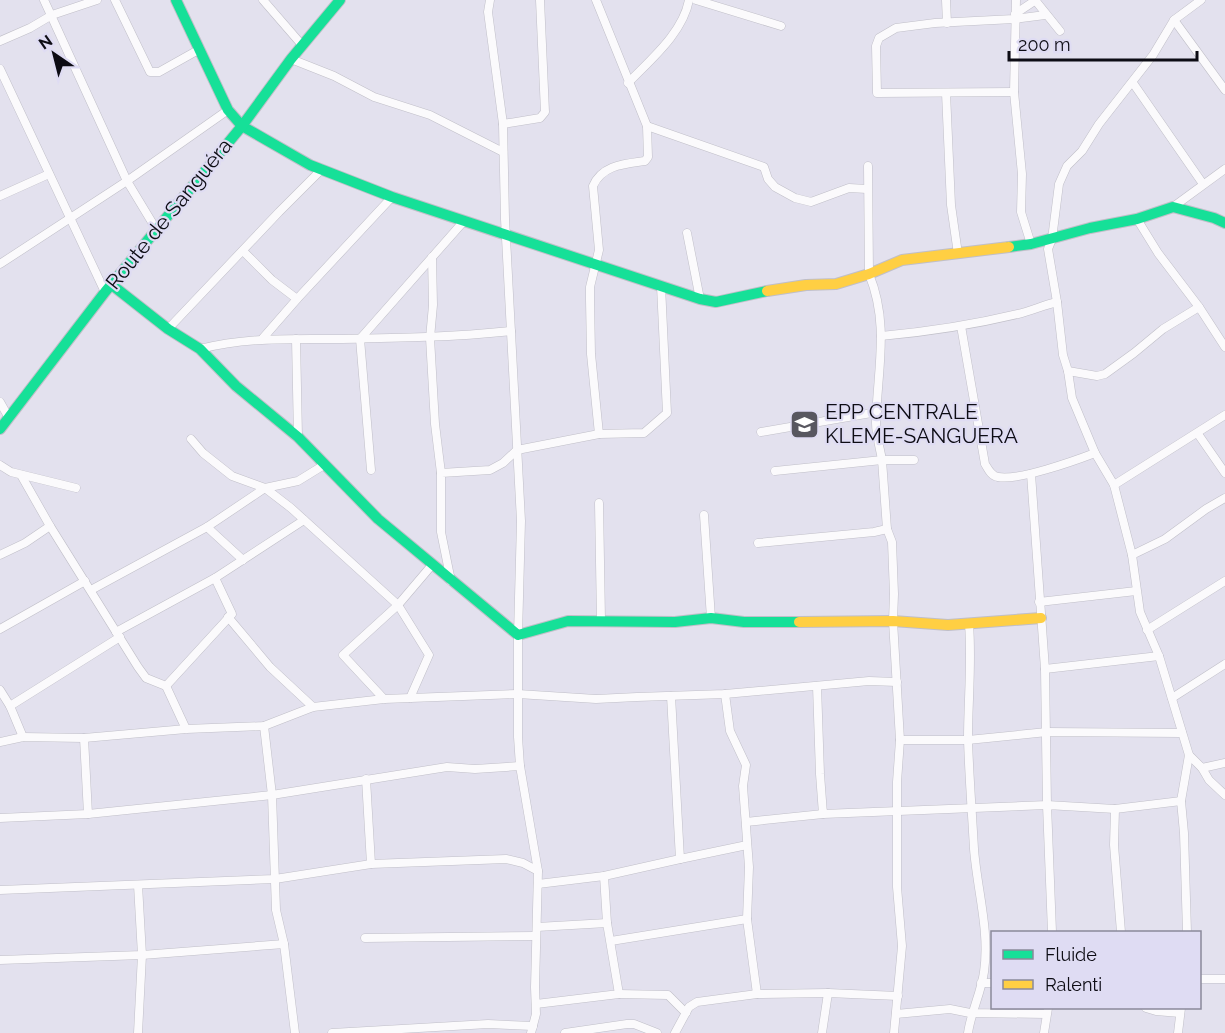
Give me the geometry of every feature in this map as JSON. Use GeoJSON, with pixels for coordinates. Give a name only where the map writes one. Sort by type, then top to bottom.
{"type":"FeatureCollection","features":[{"type":"Feature","properties":{"kind":"street"},"geometry":{"type":"LineString","coordinates":[[44,0],[127,181],[156,229]]}},
{"type":"Feature","properties":{"kind":"street"},"geometry":{"type":"LineString","coordinates":[[0,41],[52,15],[97,0]]}},
{"type":"Feature","properties":{"kind":"street"},"geometry":{"type":"LineString","coordinates":[[115,0],[150,72],[159,72],[200,49]]}},
{"type":"Feature","properties":{"kind":"street"},"geometry":{"type":"LineString","coordinates":[[176,0],[228,110],[242,126],[310,165],[392,197],[508,234],[594,265],[716,302],[782,288],[836,284],[869,274],[902,260],[1031,244],[1090,228],[1137,219],[1173,207],[1225,169]]}},
{"type":"Feature","properties":{"kind":"street"},"geometry":{"type":"LineString","coordinates":[[263,0],[302,45]]}},
{"type":"Feature","properties":{"kind":"street"},"geometry":{"type":"LineString","coordinates":[[332,1033],[423,1031],[488,1024],[532,1029],[536,1018],[535,936],[538,871],[520,766],[518,635],[521,521],[503,124],[488,12],[490,0]]}},
{"type":"Feature","properties":{"kind":"street"},"geometry":{"type":"LineString","coordinates":[[503,124],[540,118],[544,112],[540,0]]}},
{"type":"Feature","properties":{"kind":"street"},"geometry":{"type":"LineString","coordinates":[[596,0],[647,126],[647,160],[624,163],[603,172],[597,177],[593,186],[599,250],[594,265],[590,300],[591,354],[599,434]]}},
{"type":"Feature","properties":{"kind":"street"},"geometry":{"type":"LineString","coordinates":[[628,83],[665,45],[687,9],[688,0]]}},
{"type":"Feature","properties":{"kind":"street"},"geometry":{"type":"LineString","coordinates":[[696,0],[781,26]]}},
{"type":"Feature","properties":{"kind":"street"},"geometry":{"type":"LineString","coordinates":[[946,0],[947,23]]}},
{"type":"Feature","properties":{"kind":"street"},"geometry":{"type":"LineString","coordinates":[[1016,0],[1014,92],[1022,174],[1021,212],[1031,244]]}},
{"type":"Feature","properties":{"kind":"street"},"geometry":{"type":"LineString","coordinates":[[1015,17],[1035,0],[1060,31]]}},
{"type":"Feature","properties":{"kind":"street"},"geometry":{"type":"LineString","coordinates":[[1201,0],[1174,20],[1153,55],[1099,124],[1082,151],[1063,172],[1058,190],[1052,239],[1048,249],[1057,302],[1061,346],[1072,398],[1095,453],[1114,486],[1132,555],[1140,612],[1159,656],[1189,755],[1202,768],[1209,780],[1225,795]]}},
{"type":"Feature","properties":{"kind":"street","name":"Route de Sanguéra"},"geometry":{"type":"LineString","coordinates":[[0,429],[156,229],[242,126],[291,59],[338,1]]}},
{"type":"Feature","properties":{"kind":"street"},"geometry":{"type":"LineString","coordinates":[[1014,92],[877,93],[876,46],[879,38],[896,28],[1045,15]]}},
{"type":"Feature","properties":{"kind":"street"},"geometry":{"type":"LineString","coordinates":[[1174,20],[1224,84]]}},
{"type":"Feature","properties":{"kind":"street"},"geometry":{"type":"LineString","coordinates":[[291,59],[334,76],[374,97],[430,115],[503,152]]}},
{"type":"Feature","properties":{"kind":"street"},"geometry":{"type":"LineString","coordinates":[[0,69],[71,219],[109,289],[200,349],[236,387],[298,437],[378,519],[518,635]]}},
{"type":"Feature","properties":{"kind":"street"},"geometry":{"type":"LineString","coordinates":[[1133,82],[1203,184]]}},
{"type":"Feature","properties":{"kind":"street"},"geometry":{"type":"LineString","coordinates":[[946,93],[951,205],[958,254]]}},
{"type":"Feature","properties":{"kind":"street"},"geometry":{"type":"LineString","coordinates":[[0,264],[71,219],[228,110]]}},
{"type":"Feature","properties":{"kind":"street"},"geometry":{"type":"LineString","coordinates":[[647,126],[764,167],[768,179],[775,187],[795,198],[811,202],[849,188],[867,189]]}},
{"type":"Feature","properties":{"kind":"street"},"geometry":{"type":"LineString","coordinates":[[868,166],[869,274],[875,290],[881,336],[876,425],[882,460],[887,529],[892,542],[893,621],[900,740],[897,782],[897,887],[902,939],[894,1033]]}},
{"type":"Feature","properties":{"kind":"street"},"geometry":{"type":"LineString","coordinates":[[168,329],[322,169]]}},
{"type":"Feature","properties":{"kind":"street"},"geometry":{"type":"LineString","coordinates":[[0,196],[49,174]]}},
{"type":"Feature","properties":{"kind":"street"},"geometry":{"type":"LineString","coordinates":[[263,338],[392,197]]}},
{"type":"Feature","properties":{"kind":"street"},"geometry":{"type":"LineString","coordinates":[[1173,207],[1225,223]]}},
{"type":"Feature","properties":{"kind":"street"},"geometry":{"type":"LineString","coordinates":[[1137,219],[1158,253],[1199,307],[1225,347]]}},
{"type":"Feature","properties":{"kind":"street"},"geometry":{"type":"LineString","coordinates":[[371,471],[360,339],[464,221]]}},
{"type":"Feature","properties":{"kind":"street"},"geometry":{"type":"LineString","coordinates":[[687,233],[700,299]]}},
{"type":"Feature","properties":{"kind":"street"},"geometry":{"type":"LineString","coordinates":[[243,251],[297,299]]}},
{"type":"Feature","properties":{"kind":"street"},"geometry":{"type":"LineString","coordinates":[[432,257],[433,305],[430,338],[435,424],[441,473],[441,532],[451,580]]}},
{"type":"Feature","properties":{"kind":"street"},"geometry":{"type":"LineString","coordinates":[[441,473],[490,470],[503,463],[517,450],[599,434],[644,433],[667,413],[661,286]]}},
{"type":"Feature","properties":{"kind":"street"},"geometry":{"type":"LineString","coordinates":[[881,336],[929,332],[961,326],[1021,313],[1057,302]]}},
{"type":"Feature","properties":{"kind":"street"},"geometry":{"type":"LineString","coordinates":[[1068,371],[1097,376],[1104,374],[1134,353],[1163,328],[1199,307]]}},
{"type":"Feature","properties":{"kind":"street"},"geometry":{"type":"LineString","coordinates":[[961,326],[985,464],[991,474],[999,478],[1031,474],[1095,453]]}},
{"type":"Feature","properties":{"kind":"street"},"geometry":{"type":"LineString","coordinates":[[200,349],[233,341],[263,338],[430,338],[511,331]]}},
{"type":"Feature","properties":{"kind":"street"},"geometry":{"type":"LineString","coordinates":[[296,339],[298,437]]}},
{"type":"Feature","properties":{"kind":"street"},"geometry":{"type":"LineString","coordinates":[[0,402],[9,418]]}},
{"type":"Feature","properties":{"kind":"street"},"geometry":{"type":"LineString","coordinates":[[761,432],[877,412]]}},
{"type":"Feature","properties":{"kind":"street"},"geometry":{"type":"LineString","coordinates":[[1114,486],[1225,415]]}},
{"type":"Feature","properties":{"kind":"street"},"geometry":{"type":"LineString","coordinates":[[1198,434],[1225,473]]}},
{"type":"Feature","properties":{"kind":"street"},"geometry":{"type":"LineString","coordinates":[[191,440],[203,453],[232,476],[265,488],[398,605],[429,655],[410,698]]}},
{"type":"Feature","properties":{"kind":"street"},"geometry":{"type":"LineString","coordinates":[[775,471],[882,460],[914,460]]}},
{"type":"Feature","properties":{"kind":"street"},"geometry":{"type":"LineString","coordinates":[[0,465],[11,472],[76,488]]}},
{"type":"Feature","properties":{"kind":"street"},"geometry":{"type":"LineString","coordinates":[[91,590],[207,527],[265,488],[298,481],[324,465]]}},
{"type":"Feature","properties":{"kind":"street"},"geometry":{"type":"LineString","coordinates":[[1031,474],[1045,669],[1052,931]]}},
{"type":"Feature","properties":{"kind":"street"},"geometry":{"type":"LineString","coordinates":[[21,475],[50,526],[146,678],[166,686],[186,729]]}},
{"type":"Feature","properties":{"kind":"street"},"geometry":{"type":"LineString","coordinates":[[1132,555],[1165,539],[1225,498]]}},
{"type":"Feature","properties":{"kind":"street"},"geometry":{"type":"LineString","coordinates":[[599,503],[601,620]]}},
{"type":"Feature","properties":{"kind":"street"},"geometry":{"type":"LineString","coordinates":[[704,515],[711,618]]}},
{"type":"Feature","properties":{"kind":"street"},"geometry":{"type":"LineString","coordinates":[[10,706],[118,635],[214,578],[304,520]]}},
{"type":"Feature","properties":{"kind":"street"},"geometry":{"type":"LineString","coordinates":[[0,555],[25,543],[50,526]]}},
{"type":"Feature","properties":{"kind":"street"},"geometry":{"type":"LineString","coordinates":[[207,527],[243,560]]}},
{"type":"Feature","properties":{"kind":"street"},"geometry":{"type":"LineString","coordinates":[[758,543],[887,529]]}},
{"type":"Feature","properties":{"kind":"street"},"geometry":{"type":"LineString","coordinates":[[384,699],[343,655],[398,605],[432,565]]}},
{"type":"Feature","properties":{"kind":"street"},"geometry":{"type":"LineString","coordinates":[[166,686],[232,614],[214,578]]}},
{"type":"Feature","properties":{"kind":"street"},"geometry":{"type":"LineString","coordinates":[[0,629],[85,581]]}},
{"type":"Feature","properties":{"kind":"street"},"geometry":{"type":"LineString","coordinates":[[1147,630],[1225,581]]}},
{"type":"Feature","properties":{"kind":"street"},"geometry":{"type":"LineString","coordinates":[[1040,602],[1136,591]]}},
{"type":"Feature","properties":{"kind":"street"},"geometry":{"type":"LineString","coordinates":[[228,617],[270,668],[313,706]]}},
{"type":"Feature","properties":{"kind":"street"},"geometry":{"type":"LineString","coordinates":[[518,635],[558,622],[601,620],[632,623],[711,618],[744,622],[893,621],[969,624],[1041,618]]}},
{"type":"Feature","properties":{"kind":"street"},"geometry":{"type":"LineString","coordinates":[[968,1033],[970,1013],[975,1006],[981,983],[985,953],[983,913],[978,891],[968,740],[969,624]]}},
{"type":"Feature","properties":{"kind":"street"},"geometry":{"type":"LineString","coordinates":[[1045,669],[1159,656]]}},
{"type":"Feature","properties":{"kind":"street"},"geometry":{"type":"LineString","coordinates":[[1172,698],[1225,664]]}},
{"type":"Feature","properties":{"kind":"street"},"geometry":{"type":"LineString","coordinates":[[0,742],[23,737],[84,738],[186,729],[264,726],[313,706],[384,699],[518,694],[596,699],[725,694],[869,681],[897,682]]}},
{"type":"Feature","properties":{"kind":"street"},"geometry":{"type":"LineString","coordinates":[[817,686],[823,814]]}},
{"type":"Feature","properties":{"kind":"street"},"geometry":{"type":"LineString","coordinates":[[0,690],[10,706],[23,737]]}},
{"type":"Feature","properties":{"kind":"street"},"geometry":{"type":"LineString","coordinates":[[725,694],[730,731],[746,765],[743,786],[749,867],[747,919],[757,994]]}},
{"type":"Feature","properties":{"kind":"street"},"geometry":{"type":"LineString","coordinates":[[671,696],[680,859]]}},
{"type":"Feature","properties":{"kind":"street"},"geometry":{"type":"LineString","coordinates":[[264,726],[272,795],[276,910],[284,944],[295,1033]]}},
{"type":"Feature","properties":{"kind":"street"},"geometry":{"type":"LineString","coordinates":[[900,740],[968,740],[1047,732],[1182,733]]}},
{"type":"Feature","properties":{"kind":"street"},"geometry":{"type":"LineString","coordinates":[[84,738],[88,814]]}},
{"type":"Feature","properties":{"kind":"street"},"geometry":{"type":"LineString","coordinates":[[1187,931],[1181,801],[1189,755]]}},
{"type":"Feature","properties":{"kind":"street"},"geometry":{"type":"LineString","coordinates":[[1202,768],[1225,763]]}},
{"type":"Feature","properties":{"kind":"street"},"geometry":{"type":"LineString","coordinates":[[0,818],[88,814],[272,795],[447,767],[475,769],[520,766]]}},
{"type":"Feature","properties":{"kind":"street"},"geometry":{"type":"LineString","coordinates":[[366,779],[371,864]]}},
{"type":"Feature","properties":{"kind":"street"},"geometry":{"type":"LineString","coordinates":[[746,822],[823,814],[972,807],[1047,805],[1115,809],[1181,801]]}},
{"type":"Feature","properties":{"kind":"street"},"geometry":{"type":"LineString","coordinates":[[1115,809],[1114,845],[1120,931]]}},
{"type":"Feature","properties":{"kind":"street"},"geometry":{"type":"LineString","coordinates":[[538,885],[604,876],[747,845]]}},
{"type":"Feature","properties":{"kind":"street"},"geometry":{"type":"LineString","coordinates":[[0,890],[275,879],[371,864],[506,860],[523,863],[538,871]]}},
{"type":"Feature","properties":{"kind":"street"},"geometry":{"type":"LineString","coordinates":[[604,876],[607,923],[619,994]]}},
{"type":"Feature","properties":{"kind":"street"},"geometry":{"type":"LineString","coordinates":[[138,885],[142,955],[138,1033]]}},
{"type":"Feature","properties":{"kind":"street"},"geometry":{"type":"LineString","coordinates":[[611,941],[747,919]]}},
{"type":"Feature","properties":{"kind":"street"},"geometry":{"type":"LineString","coordinates":[[537,927],[607,923]]}},
{"type":"Feature","properties":{"kind":"street"},"geometry":{"type":"LineString","coordinates":[[365,938],[535,936]]}},
{"type":"Feature","properties":{"kind":"street"},"geometry":{"type":"LineString","coordinates":[[0,960],[142,955],[284,944]]}},
{"type":"Feature","properties":{"kind":"street"},"geometry":{"type":"LineString","coordinates":[[1201,979],[1225,979]]}},
{"type":"Feature","properties":{"kind":"street"},"geometry":{"type":"LineString","coordinates":[[981,983],[991,983]]}},
{"type":"Feature","properties":{"kind":"street"},"geometry":{"type":"LineString","coordinates":[[675,1033],[686,1013],[697,1002],[757,994],[828,993],[898,996]]}},
{"type":"Feature","properties":{"kind":"street"},"geometry":{"type":"LineString","coordinates":[[822,1033],[828,993]]}},
{"type":"Feature","properties":{"kind":"street"},"geometry":{"type":"LineString","coordinates":[[536,1004],[619,994],[668,994],[686,1013]]}},
{"type":"Feature","properties":{"kind":"street"},"geometry":{"type":"LineString","coordinates":[[896,1014],[950,1009],[970,1013],[1047,1011],[1044,1033]]}},
{"type":"Feature","properties":{"kind":"street"},"geometry":{"type":"LineString","coordinates":[[1149,1009],[1180,1010],[1178,1033]]}},
{"type":"Feature","properties":{"kind":"street"},"geometry":{"type":"LineString","coordinates":[[565,1033],[634,1024],[657,1033]]}},
{"type":"Feature","properties":{"kind":"traffic: fast"},"geometry":{"type":"LineString","coordinates":[[176,0],[228,110],[242,126],[310,165],[392,197],[700,299],[716,302],[767,291]]}},
{"type":"Feature","properties":{"kind":"traffic: fast"},"geometry":{"type":"LineString","coordinates":[[0,429],[105,292],[242,126],[291,59],[340,0]]}},
{"type":"Feature","properties":{"kind":"traffic: fast"},"geometry":{"type":"LineString","coordinates":[[1009,247],[1137,219],[1173,207],[1225,223]]}},
{"type":"Feature","properties":{"kind":"traffic: fast"},"geometry":{"type":"LineString","coordinates":[[112,285],[168,329],[200,349],[236,386],[298,437],[378,519],[518,635],[568,621],[675,622],[711,618],[744,622],[799,622]]}},
{"type":"Feature","properties":{"kind":"traffic: slow"},"geometry":{"type":"LineString","coordinates":[[767,291],[806,285],[836,284],[869,274],[902,260],[1009,247]]}},
{"type":"Feature","properties":{"kind":"traffic: slow"},"geometry":{"type":"LineString","coordinates":[[799,622],[893,621],[948,625],[1041,618]]}},
{"type":"Feature","properties":{"kind":"place","name":"EPP CENTRALE KLEME-SANGUERA"},"geometry":{"type":"Point","coordinates":[804,424]}}]}
